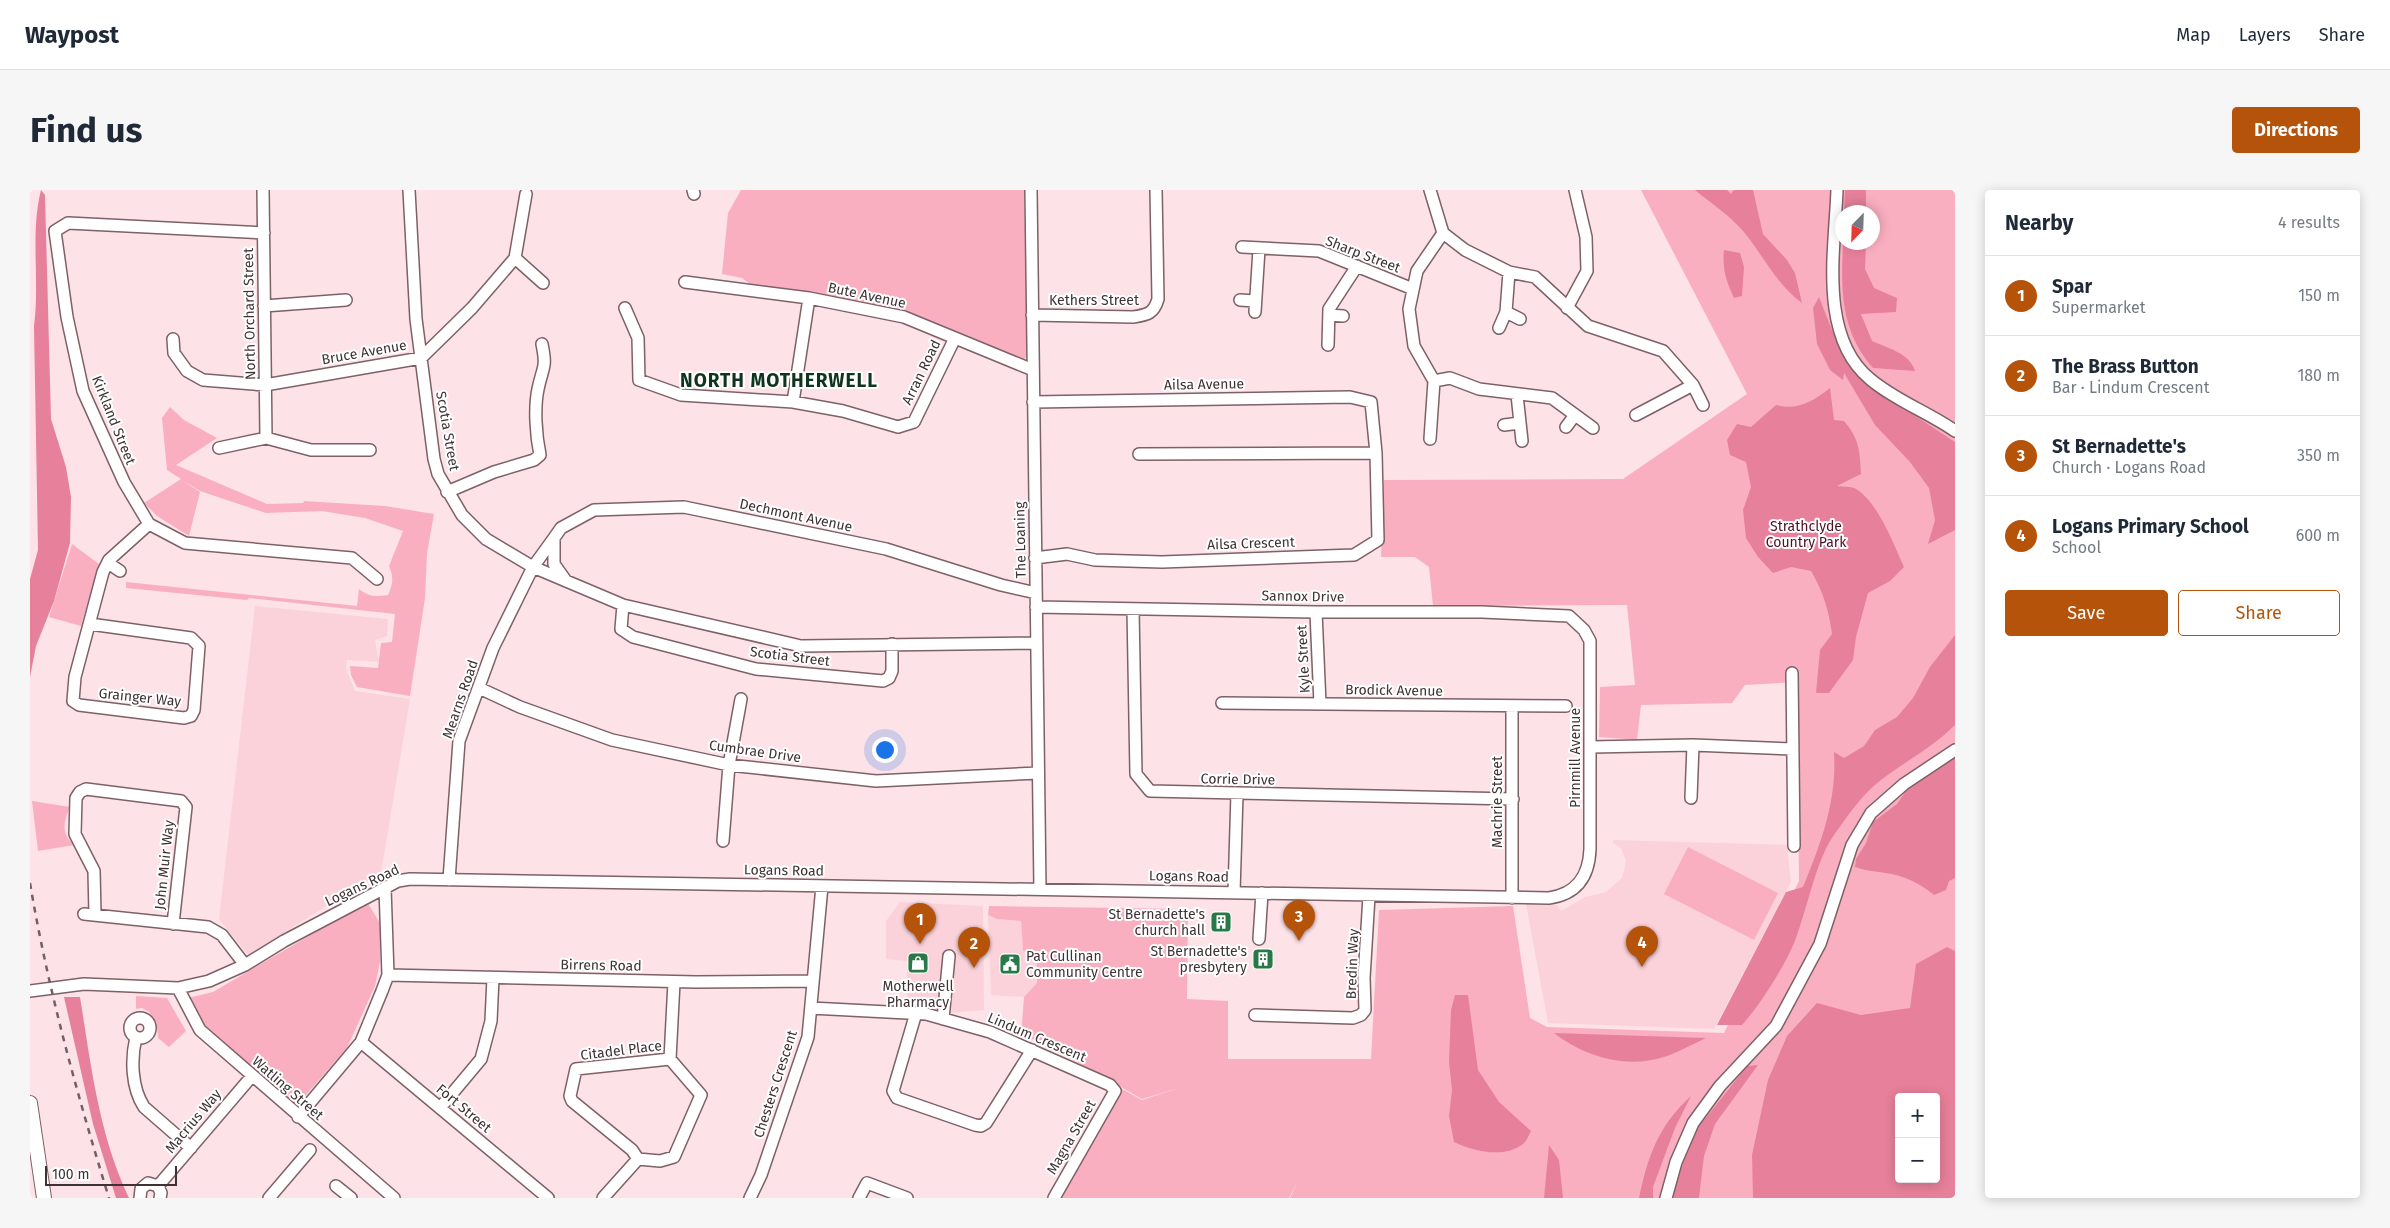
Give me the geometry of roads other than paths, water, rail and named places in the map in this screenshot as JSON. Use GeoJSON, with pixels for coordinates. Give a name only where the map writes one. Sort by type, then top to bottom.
{"type":"FeatureCollection","features":[{"type":"Feature","properties":{"kind":"main road"},"geometry":{"type":"LineString","coordinates":[[31,1110],[44,1198]]}},
{"type":"Feature","properties":{"kind":"street","name":"North Orchard Street"},"geometry":{"type":"LineString","coordinates":[[264,190],[266,438]]}},
{"type":"Feature","properties":{"kind":"street","name":"Scotia Street"},"geometry":{"type":"LineString","coordinates":[[409,190],[416,319],[434,459],[438,474],[447,492],[462,515],[486,539],[533,567],[569,584],[623,605],[801,646],[1036,643]]}},
{"type":"Feature","properties":{"kind":"street","name":"The Loaning"},"geometry":{"type":"LineString","coordinates":[[1031,190],[1040,889]]}},
{"type":"Feature","properties":{"kind":"street","name":"Kethers Street"},"geometry":{"type":"LineString","coordinates":[[1032,315],[1133,317],[1147,315],[1155,309],[1158,298],[1156,190]]}},
{"type":"Feature","properties":{"kind":"street"},"geometry":{"type":"LineString","coordinates":[[1430,190],[1443,233],[1465,250],[1509,272],[1535,277],[1588,326],[1663,351],[1693,385],[1704,405]]}},
{"type":"Feature","properties":{"kind":"street"},"geometry":{"type":"LineString","coordinates":[[1567,308],[1587,271],[1586,237],[1574,190]]}},
{"type":"Feature","properties":{"kind":"street"},"geometry":{"type":"LineString","coordinates":[[1837,190],[1833,296],[1840,337],[1853,360],[1869,379],[1892,395],[1955,431]]}},
{"type":"Feature","properties":{"kind":"street"},"geometry":{"type":"LineString","coordinates":[[526,194],[515,258],[543,283]]}},
{"type":"Feature","properties":{"kind":"street","name":"Kirkland Street"},"geometry":{"type":"LineString","coordinates":[[149,524],[124,482],[83,391],[66,317],[55,231],[68,223],[264,233]]}},
{"type":"Feature","properties":{"kind":"street"},"geometry":{"type":"LineString","coordinates":[[1430,439],[1434,381],[1414,346],[1409,308],[1417,272],[1443,233]]}},
{"type":"Feature","properties":{"kind":"street","name":"Sharp Street"},"geometry":{"type":"LineString","coordinates":[[1242,247],[1319,251],[1413,289]]}},
{"type":"Feature","properties":{"kind":"street"},"geometry":{"type":"LineString","coordinates":[[1240,300],[1255,307],[1259,249]]}},
{"type":"Feature","properties":{"kind":"street","name":"Bruce Avenue"},"geometry":{"type":"LineString","coordinates":[[173,339],[174,353],[186,371],[195,377],[203,380],[265,385],[421,358],[472,308],[515,258]]}},
{"type":"Feature","properties":{"kind":"street"},"geometry":{"type":"LineString","coordinates":[[1328,345],[1329,310],[1358,266]]}},
{"type":"Feature","properties":{"kind":"street"},"geometry":{"type":"LineString","coordinates":[[1499,328],[1506,312],[1509,272]]}},
{"type":"Feature","properties":{"kind":"street","name":"Bute Avenue"},"geometry":{"type":"LineString","coordinates":[[685,282],[808,298],[904,317],[1033,370]]}},
{"type":"Feature","properties":{"kind":"street"},"geometry":{"type":"LineString","coordinates":[[793,402],[808,298]]}},
{"type":"Feature","properties":{"kind":"street"},"geometry":{"type":"LineString","coordinates":[[264,306],[346,300]]}},
{"type":"Feature","properties":{"kind":"street","name":"Arran Road"},"geometry":{"type":"LineString","coordinates":[[625,308],[638,338],[639,380],[680,395],[793,402],[842,411],[898,427],[914,422],[954,338]]}},
{"type":"Feature","properties":{"kind":"street"},"geometry":{"type":"LineString","coordinates":[[1506,312],[1520,319]]}},
{"type":"Feature","properties":{"kind":"street"},"geometry":{"type":"LineString","coordinates":[[1329,315],[1343,316]]}},
{"type":"Feature","properties":{"kind":"street"},"geometry":{"type":"LineString","coordinates":[[447,492],[494,472],[534,460],[540,454],[536,430],[537,390],[546,365],[542,344]]}},
{"type":"Feature","properties":{"kind":"street"},"geometry":{"type":"LineString","coordinates":[[1434,381],[1450,378],[1479,389],[1552,398],[1593,428]]}},
{"type":"Feature","properties":{"kind":"street"},"geometry":{"type":"LineString","coordinates":[[1636,414],[1693,385]]}},
{"type":"Feature","properties":{"kind":"street"},"geometry":{"type":"LineString","coordinates":[[1517,395],[1522,441]]}},
{"type":"Feature","properties":{"kind":"street","name":"Ailsa Avenue"},"geometry":{"type":"LineString","coordinates":[[1033,402],[1350,397],[1370,402],[1373,407]]}},
{"type":"Feature","properties":{"kind":"street","name":"Ailsa Crescent"},"geometry":{"type":"LineString","coordinates":[[1035,558],[1067,554],[1095,560],[1162,562],[1354,555],[1378,540],[1373,407]]}},
{"type":"Feature","properties":{"kind":"street"},"geometry":{"type":"LineString","coordinates":[[1566,428],[1575,415]]}},
{"type":"Feature","properties":{"kind":"street"},"geometry":{"type":"LineString","coordinates":[[1504,425],[1520,423]]}},
{"type":"Feature","properties":{"kind":"street"},"geometry":{"type":"LineString","coordinates":[[218,448],[266,438],[310,450],[370,450]]}},
{"type":"Feature","properties":{"kind":"street"},"geometry":{"type":"LineString","coordinates":[[1139,454],[1376,453]]}},
{"type":"Feature","properties":{"kind":"street","name":"Dechmont Avenue"},"geometry":{"type":"LineString","coordinates":[[533,567],[561,528],[594,510],[684,507],[886,549],[1001,585],[1036,593]]}},
{"type":"Feature","properties":{"kind":"street"},"geometry":{"type":"LineString","coordinates":[[149,524],[184,543],[352,558],[377,579]]}},
{"type":"Feature","properties":{"kind":"street","name":"Grainger Way"},"geometry":{"type":"LineString","coordinates":[[90,624],[195,640],[200,646],[194,710],[191,716],[184,718],[76,705],[73,701],[75,677],[103,572],[108,563],[149,524]]}},
{"type":"Feature","properties":{"kind":"street"},"geometry":{"type":"LineString","coordinates":[[554,538],[554,564],[569,584]]}},
{"type":"Feature","properties":{"kind":"street"},"geometry":{"type":"LineString","coordinates":[[108,563],[120,571]]}},
{"type":"Feature","properties":{"kind":"street","name":"Mearns Road"},"geometry":{"type":"LineString","coordinates":[[449,880],[459,741],[493,648],[533,567]]}},
{"type":"Feature","properties":{"kind":"street","name":"Scotia Street"},"geometry":{"type":"LineString","coordinates":[[623,605],[621,628],[632,637],[756,669],[883,681],[889,678],[892,671],[892,644]]}},
{"type":"Feature","properties":{"kind":"street","name":"Sannox Drive"},"geometry":{"type":"LineString","coordinates":[[1036,607],[1316,612],[1482,612],[1569,616]]}},
{"type":"Feature","properties":{"kind":"street","name":"Corrie Drive"},"geometry":{"type":"LineString","coordinates":[[1133,609],[1136,774],[1150,792],[1513,799]]}},
{"type":"Feature","properties":{"kind":"street","name":"Kyle Street"},"geometry":{"type":"LineString","coordinates":[[1316,612],[1320,704]]}},
{"type":"Feature","properties":{"kind":"street","name":"Pirnmill Avenue"},"geometry":{"type":"LineString","coordinates":[[1562,895],[1578,885],[1584,877],[1589,862],[1590,641],[1584,630],[1569,616]]}},
{"type":"Feature","properties":{"kind":"street"},"geometry":{"type":"LineString","coordinates":[[1792,673],[1797,840]]}},
{"type":"Feature","properties":{"kind":"street","name":"Cumbrae Drive"},"geometry":{"type":"LineString","coordinates":[[479,688],[520,707],[612,740],[729,765],[876,781],[1038,773]]}},
{"type":"Feature","properties":{"kind":"street"},"geometry":{"type":"LineString","coordinates":[[723,842],[729,765],[741,699]]}},
{"type":"Feature","properties":{"kind":"street","name":"Brodick Avenue"},"geometry":{"type":"LineString","coordinates":[[1222,703],[1566,706]]}},
{"type":"Feature","properties":{"kind":"street","name":"Machrie Street"},"geometry":{"type":"LineString","coordinates":[[1512,706],[1512,898]]}},
{"type":"Feature","properties":{"kind":"street"},"geometry":{"type":"LineString","coordinates":[[1591,747],[1693,745],[1793,749]]}},
{"type":"Feature","properties":{"kind":"street"},"geometry":{"type":"LineString","coordinates":[[1691,798],[1693,745]]}},
{"type":"Feature","properties":{"kind":"street"},"geometry":{"type":"LineString","coordinates":[[1666,1198],[1676,1162],[1693,1123],[1720,1086],[1776,1026],[1820,944],[1852,845],[1871,813],[1904,784],[1955,750]]}},
{"type":"Feature","properties":{"kind":"street","name":"John Muir Way"},"geometry":{"type":"LineString","coordinates":[[173,924],[186,807],[181,801],[86,790],[80,792],[76,798],[75,834],[94,871],[90,914],[173,924],[208,928],[222,936],[245,965]]}},
{"type":"Feature","properties":{"kind":"street"},"geometry":{"type":"LineString","coordinates":[[1234,892],[1237,794]]}},
{"type":"Feature","properties":{"kind":"street","name":"Logans Road"},"geometry":{"type":"LineString","coordinates":[[30,991],[84,984],[178,988],[209,981],[245,965],[284,941],[385,888],[410,879],[1512,898],[1550,898],[1562,895]]}},
{"type":"Feature","properties":{"kind":"street","name":"Chesters Crescent"},"geometry":{"type":"LineString","coordinates":[[750,1198],[761,1175],[808,1038],[822,886]]}},
{"type":"Feature","properties":{"kind":"street"},"geometry":{"type":"LineString","coordinates":[[298,1117],[361,1042],[388,976],[385,888]]}},
{"type":"Feature","properties":{"kind":"street"},"geometry":{"type":"LineString","coordinates":[[1259,939],[1262,893]]}},
{"type":"Feature","properties":{"kind":"street","name":"Bredin Way"},"geometry":{"type":"LineString","coordinates":[[1255,1015],[1352,1018],[1361,1015],[1365,1010],[1364,978],[1369,896]]}},
{"type":"Feature","properties":{"kind":"street"},"geometry":{"type":"LineString","coordinates":[[943,1019],[948,956]]}},
{"type":"Feature","properties":{"kind":"street","name":"Birrens Road"},"geometry":{"type":"LineString","coordinates":[[388,976],[674,982],[813,982]]}},
{"type":"Feature","properties":{"kind":"street"},"geometry":{"type":"LineString","coordinates":[[440,1108],[481,1059],[491,1020],[493,978]]}},
{"type":"Feature","properties":{"kind":"street","name":"Citadel Place"},"geometry":{"type":"LineString","coordinates":[[670,1059],[576,1069],[570,1096],[572,1101],[632,1150],[638,1160],[660,1161],[674,1158],[700,1095],[670,1059],[674,982]]}},
{"type":"Feature","properties":{"kind":"street","name":"Watling Street"},"geometry":{"type":"LineString","coordinates":[[178,988],[200,1030],[388,1196]]}},
{"type":"Feature","properties":{"kind":"street","name":"Lindum Crescent"},"geometry":{"type":"LineString","coordinates":[[811,1008],[916,1014],[943,1019],[990,1032],[1110,1085],[1115,1091]]}},
{"type":"Feature","properties":{"kind":"street"},"geometry":{"type":"LineString","coordinates":[[916,1014],[894,1091],[898,1098],[975,1125],[981,1126],[986,1123],[1032,1050]]}},
{"type":"Feature","properties":{"kind":"street"},"geometry":{"type":"LineString","coordinates":[[136,1037],[133,1049],[134,1073],[136,1093],[139,1100],[191,1148]]}},
{"type":"Feature","properties":{"kind":"street","name":"Fort Street"},"geometry":{"type":"LineString","coordinates":[[361,1042],[548,1198]]}},
{"type":"Feature","properties":{"kind":"street","name":"Macrius Way"},"geometry":{"type":"LineString","coordinates":[[140,1198],[140,1192],[145,1184],[152,1183],[158,1192],[191,1148],[252,1076]]}},
{"type":"Feature","properties":{"kind":"street","name":"Magna Street"},"geometry":{"type":"LineString","coordinates":[[1054,1198],[1115,1091]]}},
{"type":"Feature","properties":{"kind":"street"},"geometry":{"type":"LineString","coordinates":[[269,1198],[310,1150]]}},
{"type":"Feature","properties":{"kind":"street"},"geometry":{"type":"LineString","coordinates":[[603,1198],[638,1160]]}},
{"type":"Feature","properties":{"kind":"street"},"geometry":{"type":"LineString","coordinates":[[860,1198],[867,1183],[907,1198]]}},
{"type":"Feature","properties":{"kind":"street"},"geometry":{"type":"LineString","coordinates":[[336,1186],[351,1198]]}},
{"type":"Feature","properties":{"kind":"railway"},"geometry":{"type":"LineString","coordinates":[[30,883],[45,963],[64,1042],[109,1198]]}},
{"type":"Feature","properties":{"kind":"place","name":"St Bernadette's church hall"},"geometry":{"type":"Point","coordinates":[1221,922]}},
{"type":"Feature","properties":{"kind":"place","name":"St Bernadette's"},"geometry":{"type":"Point","coordinates":[1299,941]}},
{"type":"Feature","properties":{"kind":"place","name":"Spar"},"geometry":{"type":"Point","coordinates":[920,944]}},
{"type":"Feature","properties":{"kind":"place","name":"St Bernadette's presbytery"},"geometry":{"type":"Point","coordinates":[1263,959]}},
{"type":"Feature","properties":{"kind":"place","name":"Motherwell Pharmacy"},"geometry":{"type":"Point","coordinates":[918,963]}},
{"type":"Feature","properties":{"kind":"place","name":"Pat Cullinan Community Centre"},"geometry":{"type":"Point","coordinates":[1010,964]}},
{"type":"Feature","properties":{"kind":"place","name":"Logans Primary School"},"geometry":{"type":"Point","coordinates":[1642,967]}},
{"type":"Feature","properties":{"kind":"place","name":"The Brass Button"},"geometry":{"type":"Point","coordinates":[974,968]}},
{"type":"Feature","properties":{"kind":"district","name":"NORTH MOTHERWELL"},"geometry":{"type":"Point","coordinates":[779,380]}},
{"type":"Feature","properties":{"kind":"park label","name":"Strathclyde Country Park"},"geometry":{"type":"Point","coordinates":[1806,534]}}]}
